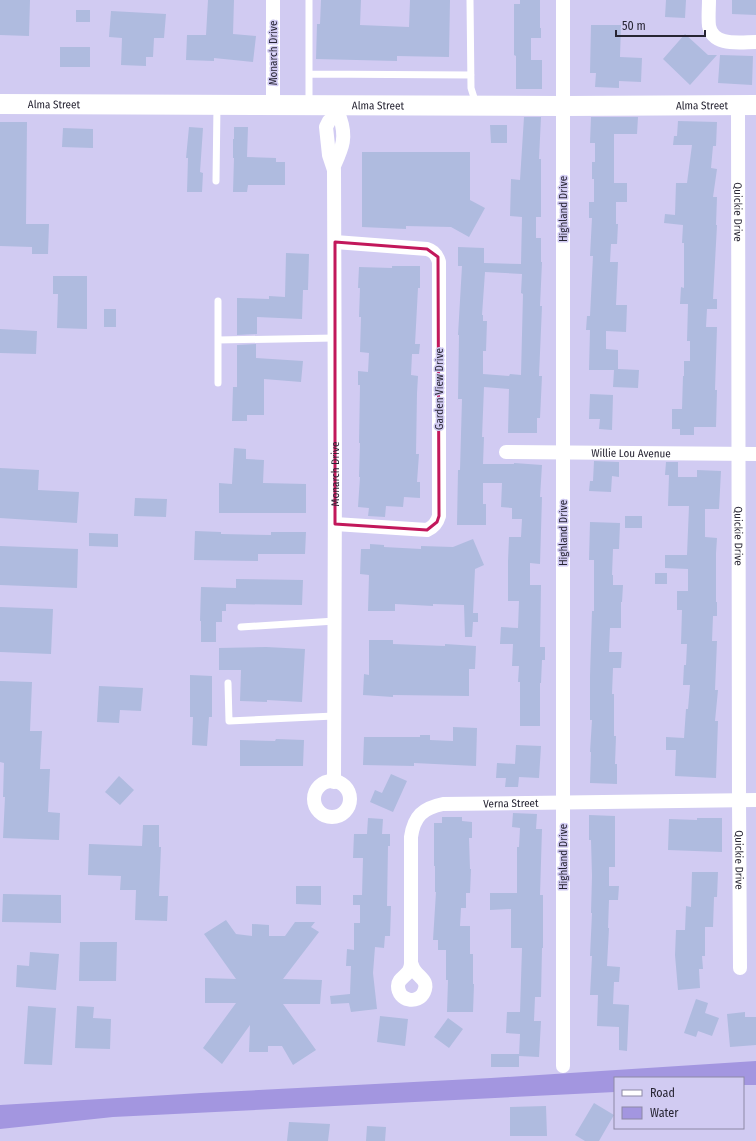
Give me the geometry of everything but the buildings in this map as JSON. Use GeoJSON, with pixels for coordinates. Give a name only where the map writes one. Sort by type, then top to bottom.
{"type":"FeatureCollection","features":[{"type":"Feature","properties":{"kind":"street","name":"Monarch Drive"},"geometry":{"type":"LineString","coordinates":[[273,0],[273,106]]}},
{"type":"Feature","properties":{"kind":"street","name":"Highland Drive"},"geometry":{"type":"LineString","coordinates":[[563,0],[563,1066]]}},
{"type":"Feature","properties":{"kind":"street"},"geometry":{"type":"LineString","coordinates":[[709,0],[709,26],[715,37],[728,42],[756,42]]}},
{"type":"Feature","properties":{"kind":"street","name":"Alma Street"},"geometry":{"type":"LineString","coordinates":[[0,104],[309,106],[336,111],[476,106],[747,105]]}},
{"type":"Feature","properties":{"kind":"street","name":"Quickie Drive"},"geometry":{"type":"LineString","coordinates":[[740,968],[738,454],[747,105]]}},
{"type":"Feature","properties":{"kind":"street","name":"Monarch Drive"},"geometry":{"type":"LineString","coordinates":[[334,782],[335,242],[334,166],[329,156],[326,127],[328,121],[336,111]]}},
{"type":"Feature","properties":{"kind":"street","name":"Garden View Drive"},"geometry":{"type":"LineString","coordinates":[[335,242],[427,248],[433,251],[438,257],[439,516],[438,522],[427,530],[335,524]]}},
{"type":"Feature","properties":{"kind":"street","name":"Willie Lou Avenue"},"geometry":{"type":"LineString","coordinates":[[506,452],[756,454]]}},
{"type":"Feature","properties":{"kind":"street","name":"Verna Street"},"geometry":{"type":"LineString","coordinates":[[412,963],[412,828],[420,814],[433,806],[444,804],[756,800]]}},
{"type":"Feature","properties":{"kind":"lane"},"geometry":{"type":"LineString","coordinates":[[309,0],[309,106]]}},
{"type":"Feature","properties":{"kind":"lane"},"geometry":{"type":"LineString","coordinates":[[470,0],[471,88],[476,106]]}},
{"type":"Feature","properties":{"kind":"lane"},"geometry":{"type":"LineString","coordinates":[[309,74],[471,75]]}},
{"type":"Feature","properties":{"kind":"lane"},"geometry":{"type":"LineString","coordinates":[[216,181],[217,105]]}},
{"type":"Feature","properties":{"kind":"lane"},"geometry":{"type":"LineString","coordinates":[[218,301],[218,383]]}},
{"type":"Feature","properties":{"kind":"lane"},"geometry":{"type":"LineString","coordinates":[[218,340],[335,338]]}},
{"type":"Feature","properties":{"kind":"lane"},"geometry":{"type":"LineString","coordinates":[[241,626],[335,620]]}},
{"type":"Feature","properties":{"kind":"lane"},"geometry":{"type":"LineString","coordinates":[[228,683],[229,721],[334,716]]}},
{"type":"Feature","properties":{"kind":"highlighted area"},"geometry":{"type":"Polygon","coordinates":[[[335,242],[427,249],[438,257],[439,516],[437,522],[427,530],[335,524],[335,242]]]}},
{"type":"Feature","properties":{"kind":"water"},"geometry":{"type":"Polygon","coordinates":[[[756,1061],[756,1085],[744,1085],[744,1077],[614,1077],[614,1092],[113,1117],[0,1129],[0,1105],[491,1078],[756,1061]]]}}]}
